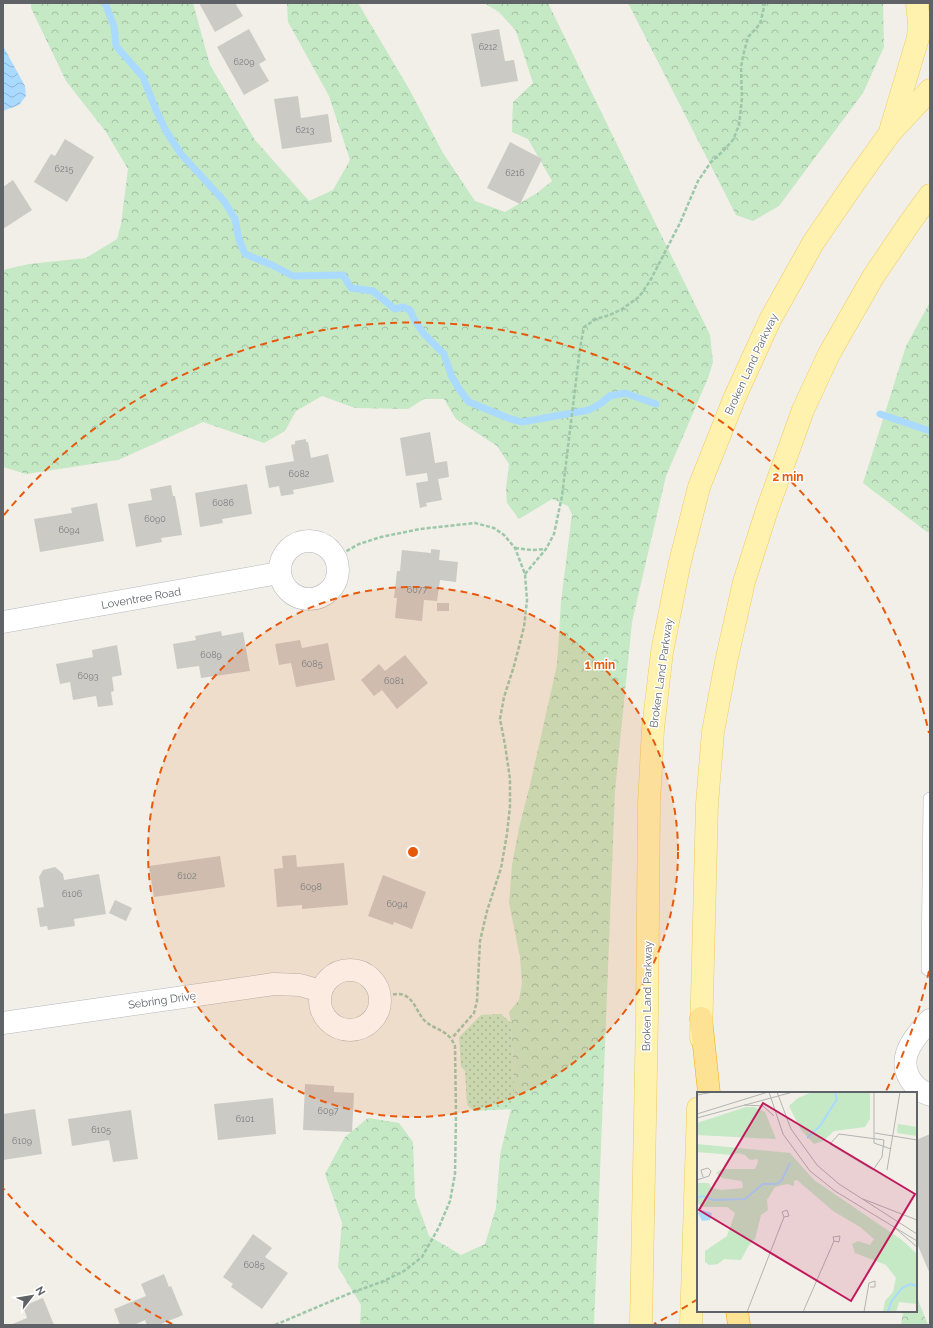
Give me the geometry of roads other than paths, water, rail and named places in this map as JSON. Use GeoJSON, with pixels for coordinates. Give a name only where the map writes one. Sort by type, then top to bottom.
{"type":"FeatureCollection","features":[{"type":"Feature","properties":{"kind":"highway"},"geometry":{"type":"LineString","coordinates":[[701,1018],[709,1092]]}},
{"type":"Feature","properties":{"kind":"highway"},"geometry":{"type":"LineString","coordinates":[[737,1312],[739,1325]]}},
{"type":"Feature","properties":{"kind":"main road"},"geometry":{"type":"LineString","coordinates":[[890,133],[918,38],[919,23],[917,3]]}},
{"type":"Feature","properties":{"kind":"main road","name":"Broken Land Parkway"},"geometry":{"type":"LineString","coordinates":[[641,1325],[647,1017],[648,803],[653,729],[662,652],[679,566],[699,487],[734,399],[770,320],[813,243],[854,183],[890,133],[930,90]]}},
{"type":"Feature","properties":{"kind":"main road"},"geometry":{"type":"LineString","coordinates":[[698,1092],[706,804],[713,732],[726,662],[744,582],[766,513],[803,410],[829,354],[873,277],[930,195]]}},
{"type":"Feature","properties":{"kind":"main road"},"geometry":{"type":"LineString","coordinates":[[691,1325],[697,1139]]}},
{"type":"Feature","properties":{"kind":"street"},"geometry":{"type":"LineString","coordinates":[[305,540],[318,541],[328,547],[336,557],[338,568],[337,580],[331,590],[318,598],[305,599],[294,596],[284,586],[279,573],[281,559],[291,546],[305,540]]}},
{"type":"Feature","properties":{"kind":"street","name":"Loventree Road"},"geometry":{"type":"LineString","coordinates":[[3,622],[279,573]]}},
{"type":"Feature","properties":{"kind":"street"},"geometry":{"type":"LineString","coordinates":[[344,970],[358,971],[370,978],[376,987],[380,998],[378,1010],[371,1021],[360,1028],[348,1030],[336,1026],[323,1014],[320,1004],[321,991],[327,980],[335,974],[344,970]]}},
{"type":"Feature","properties":{"kind":"street","name":"Sebring Drive"},"geometry":{"type":"LineString","coordinates":[[3,1023],[274,984],[300,985],[321,991]]}},
{"type":"Feature","properties":{"kind":"street"},"geometry":{"type":"LineString","coordinates":[[930,1020],[911,1044],[906,1054],[908,1077],[914,1086],[930,1095]]}},
{"type":"Feature","properties":{"kind":"lane"},"geometry":{"type":"LineString","coordinates":[[930,799],[928,969],[930,969]]}},
{"type":"Feature","properties":{"kind":"water"},"geometry":{"type":"Polygon","coordinates":[[[3,46],[25,86],[26,96],[19,105],[3,111],[3,46]]]}},
{"type":"Feature","properties":{"kind":"waterway"},"geometry":{"type":"LineString","coordinates":[[105,3],[114,26],[116,46],[143,77],[166,131],[181,154],[224,201],[235,219],[239,240],[245,254],[272,265],[293,276],[343,275],[351,288],[373,291],[395,309],[403,307],[410,310],[415,321],[424,334],[444,354],[451,375],[469,402],[508,418],[522,422],[589,410],[610,396],[625,393],[656,404]]}},
{"type":"Feature","properties":{"kind":"waterway"},"geometry":{"type":"LineString","coordinates":[[880,414],[930,431]]}}]}
